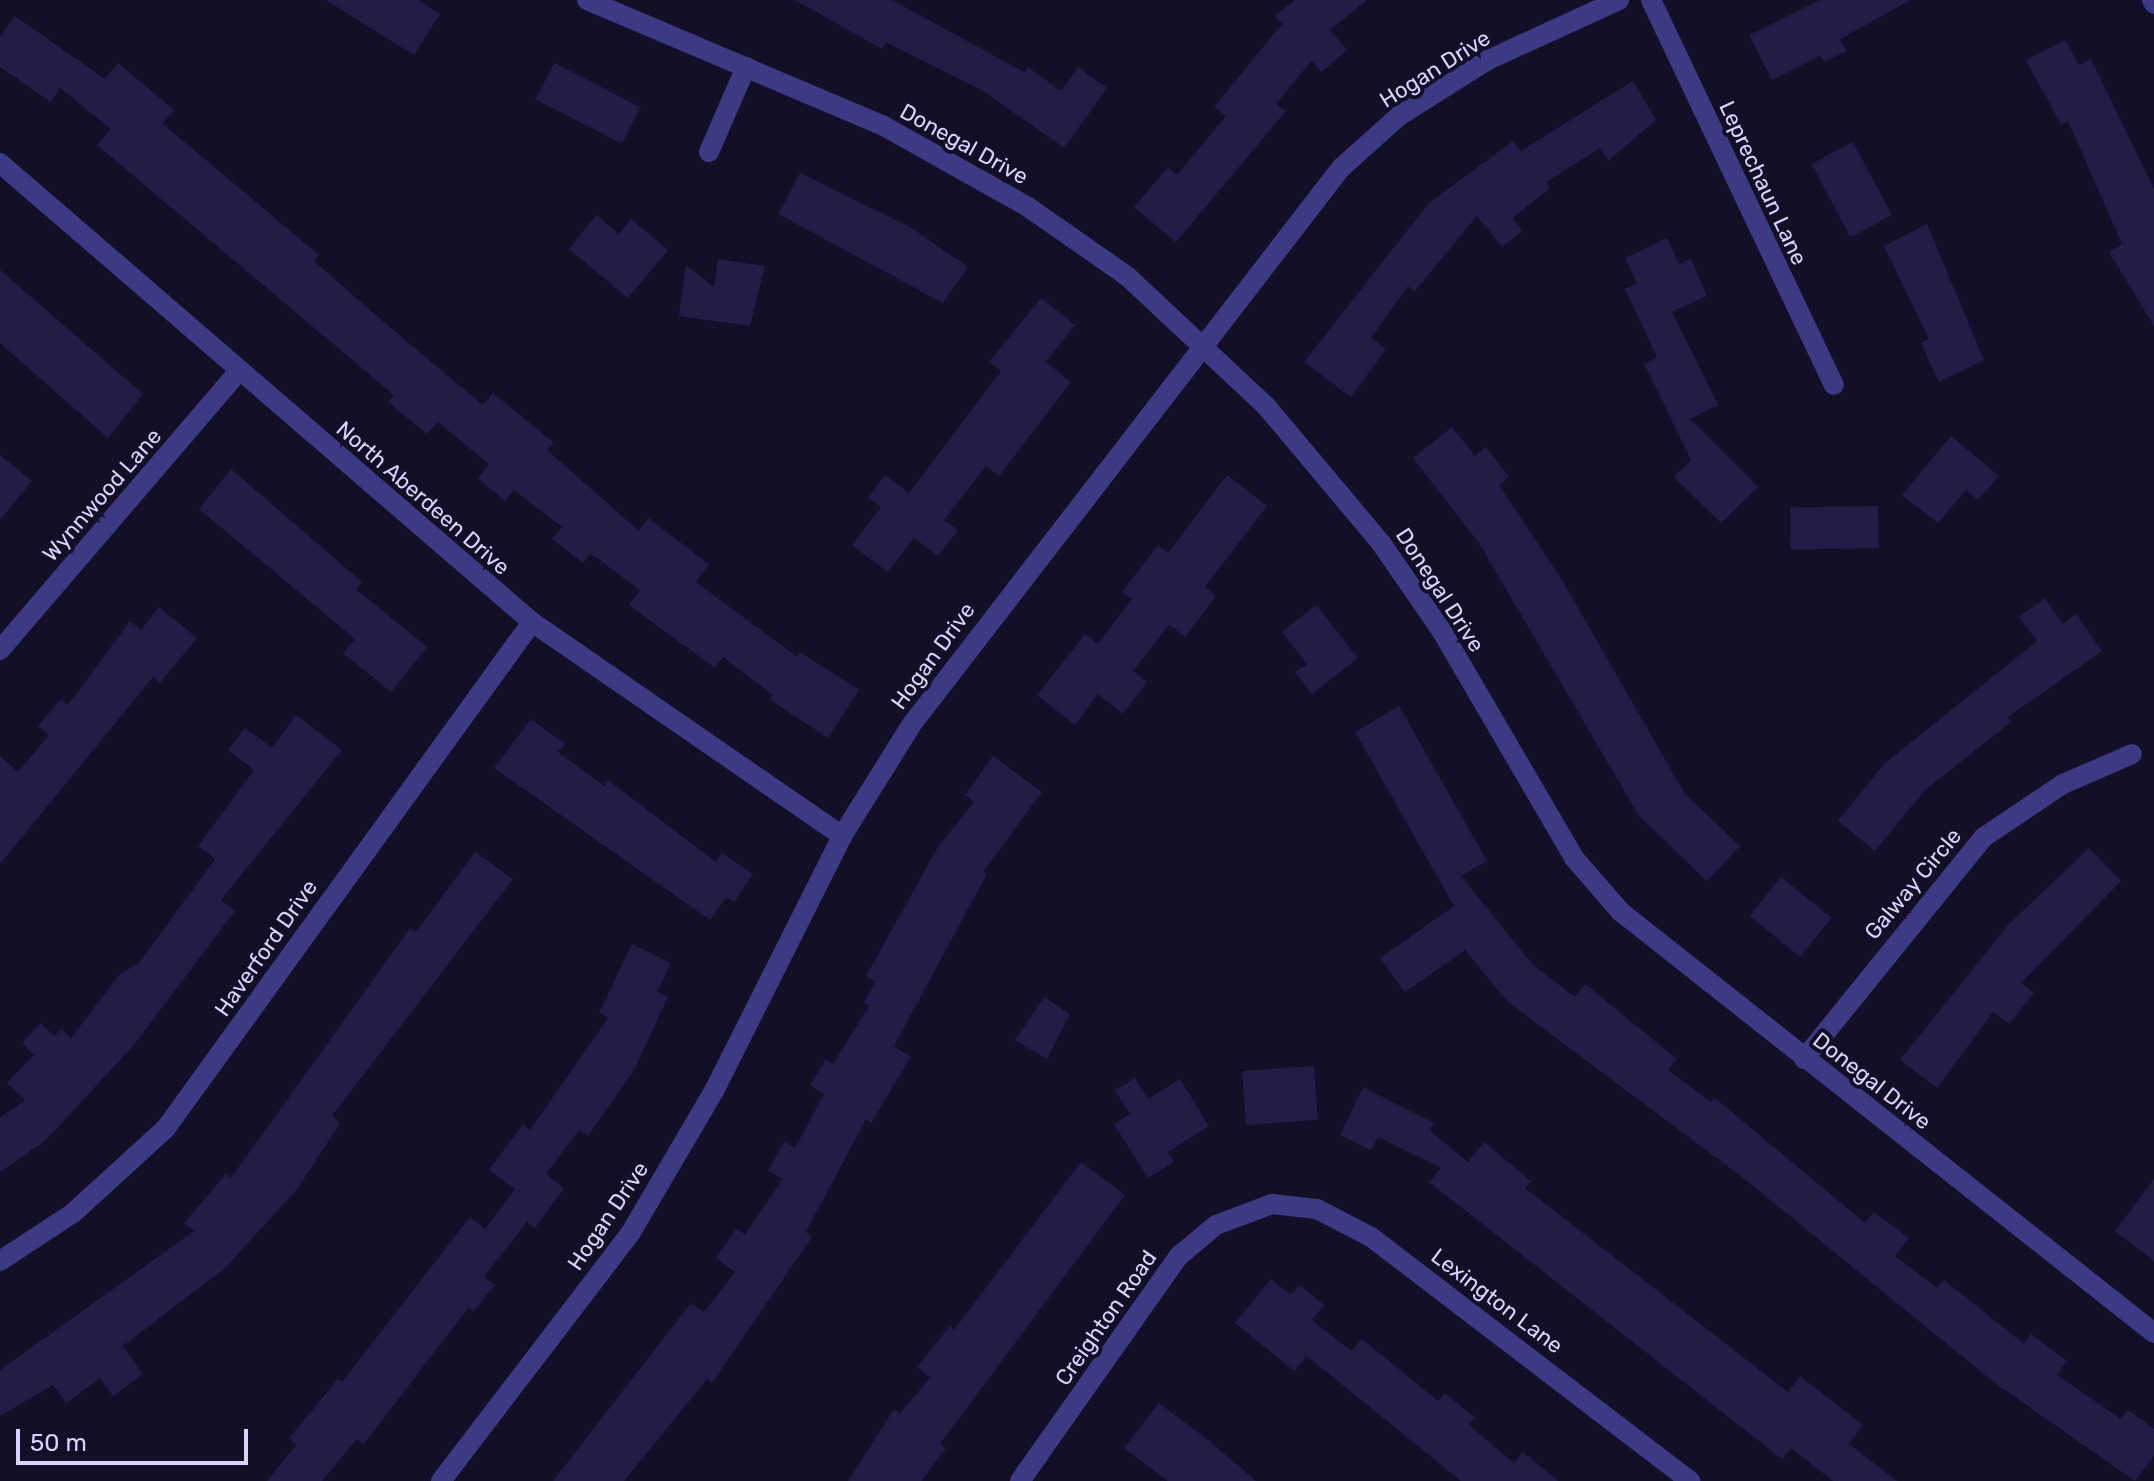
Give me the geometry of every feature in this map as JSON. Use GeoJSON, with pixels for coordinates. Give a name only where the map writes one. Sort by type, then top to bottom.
{"type":"FeatureCollection","features":[{"type":"Feature","properties":{"kind":"street","name":"Donegal Drive"},"geometry":{"type":"LineString","coordinates":[[587,0],[882,125],[1028,207],[1127,276],[1204,345],[1319,466],[1381,543],[1441,630],[1574,858],[1621,912],[2154,1333]]}},
{"type":"Feature","properties":{"kind":"street","name":"Hogan Drive"},"geometry":{"type":"LineString","coordinates":[[441,1481],[630,1234],[715,1089],[842,836],[972,642],[1341,168],[1399,116],[1488,60],[1619,0]]}},
{"type":"Feature","properties":{"kind":"street","name":"Leprechaun Lane"},"geometry":{"type":"LineString","coordinates":[[1651,0],[1834,385]]}},
{"type":"Feature","properties":{"kind":"street"},"geometry":{"type":"LineString","coordinates":[[709,152],[746,67]]}},
{"type":"Feature","properties":{"kind":"street","name":"North Aberdeen Drive"},"geometry":{"type":"LineString","coordinates":[[0,163],[532,622],[842,836]]}},
{"type":"Feature","properties":{"kind":"street","name":"Wynnwood Lane"},"geometry":{"type":"LineString","coordinates":[[0,650],[239,371]]}},
{"type":"Feature","properties":{"kind":"street","name":"Haverford Drive"},"geometry":{"type":"LineString","coordinates":[[0,1261],[73,1213],[166,1128],[532,622]]}},
{"type":"Feature","properties":{"kind":"street","name":"Galway Circle"},"geometry":{"type":"LineString","coordinates":[[1804,1059],[1984,837],[2063,784],[2132,754]]}},
{"type":"Feature","properties":{"kind":"street","name":"Lexington Lane"},"geometry":{"type":"LineString","coordinates":[[1255,1210],[1272,1204],[1317,1209],[1371,1237],[1690,1481]]}},
{"type":"Feature","properties":{"kind":"street","name":"Creighton Road"},"geometry":{"type":"LineString","coordinates":[[1028,1478],[1179,1256],[1216,1225],[1255,1210]]}},
{"type":"Feature","properties":{"kind":"building"},"geometry":{"type":"Polygon","coordinates":[[[326,0],[418,0],[440,14],[414,55],[326,0]]]}},
{"type":"Feature","properties":{"kind":"building"},"geometry":{"type":"Polygon","coordinates":[[[795,0],[892,0],[1024,72],[1028,67],[1061,91],[1078,67],[1107,88],[1064,148],[982,90],[886,42],[882,49],[795,0]]]}},
{"type":"Feature","properties":{"kind":"building"},"geometry":{"type":"Polygon","coordinates":[[[1295,0],[1367,0],[1330,30],[1347,50],[1321,72],[1312,60],[1276,104],[1286,111],[1176,242],[1134,207],[1168,167],[1177,175],[1226,116],[1214,107],[1282,24],[1275,16],[1295,0]]]}},
{"type":"Feature","properties":{"kind":"building"},"geometry":{"type":"Polygon","coordinates":[[[1820,0],[1911,0],[1840,39],[1847,51],[1824,62],[1821,55],[1772,80],[1749,35],[1820,0]]]}},
{"type":"Feature","properties":{"kind":"building"},"geometry":{"type":"Polygon","coordinates":[[[15,16],[105,79],[118,63],[174,110],[163,124],[319,255],[314,261],[386,324],[483,405],[493,393],[554,443],[547,450],[639,531],[648,518],[709,564],[696,582],[797,657],[800,652],[859,690],[828,738],[769,699],[773,695],[723,657],[715,668],[629,605],[640,590],[590,553],[583,563],[552,539],[562,527],[514,490],[505,501],[478,478],[489,464],[438,422],[427,434],[388,402],[394,395],[97,145],[111,129],[60,88],[51,102],[0,67],[0,37],[15,16]]]}},
{"type":"Feature","properties":{"kind":"building"},"geometry":{"type":"Polygon","coordinates":[[[2065,40],[2079,65],[2091,59],[2154,189],[2154,326],[2109,252],[2122,244],[2068,121],[2061,125],[2026,60],[2065,40]]]}},
{"type":"Feature","properties":{"kind":"building"},"geometry":{"type":"Polygon","coordinates":[[[554,63],[640,107],[622,144],[535,100],[554,63]]]}},
{"type":"Feature","properties":{"kind":"building"},"geometry":{"type":"Polygon","coordinates":[[[1633,81],[1656,120],[1608,161],[1600,148],[1546,182],[1550,188],[1513,218],[1522,231],[1502,247],[1477,216],[1414,292],[1408,286],[1371,338],[1386,349],[1351,397],[1304,362],[1428,204],[1513,141],[1521,151],[1633,81]]]}},
{"type":"Feature","properties":{"kind":"building"},"geometry":{"type":"Polygon","coordinates":[[[1853,142],[1892,215],[1850,237],[1812,164],[1853,142]]]}},
{"type":"Feature","properties":{"kind":"building"},"geometry":{"type":"Polygon","coordinates":[[[800,173],[910,227],[968,267],[943,303],[778,214],[800,173]]]}},
{"type":"Feature","properties":{"kind":"building"},"geometry":{"type":"Polygon","coordinates":[[[596,215],[619,234],[631,219],[668,250],[628,298],[569,249],[596,215]]]}},
{"type":"Feature","properties":{"kind":"building"},"geometry":{"type":"Polygon","coordinates":[[[1927,224],[1984,360],[1939,382],[1921,343],[1929,339],[1884,246],[1927,224]]]}},
{"type":"Feature","properties":{"kind":"building"},"geometry":{"type":"Polygon","coordinates":[[[1667,238],[1679,264],[1691,259],[1707,296],[1672,312],[1718,405],[1690,419],[1758,487],[1721,523],[1674,477],[1691,460],[1644,364],[1657,357],[1625,289],[1637,283],[1625,258],[1667,238]]]}},
{"type":"Feature","properties":{"kind":"building"},"geometry":{"type":"Polygon","coordinates":[[[718,259],[765,266],[750,326],[679,316],[686,265],[714,287],[718,259]]]}},
{"type":"Feature","properties":{"kind":"building"},"geometry":{"type":"Polygon","coordinates":[[[0,270],[143,394],[108,438],[0,343],[0,270]]]}},
{"type":"Feature","properties":{"kind":"building"},"geometry":{"type":"Polygon","coordinates":[[[1041,298],[1075,325],[1046,362],[1071,382],[999,476],[986,466],[944,520],[958,530],[938,556],[914,538],[888,572],[852,545],[881,507],[868,498],[885,475],[909,493],[1001,371],[989,362],[1041,298]]]}},
{"type":"Feature","properties":{"kind":"building"},"geometry":{"type":"Polygon","coordinates":[[[1452,427],[1475,456],[1486,447],[1509,477],[1499,485],[1562,580],[1685,794],[1740,846],[1707,881],[1639,816],[1479,543],[1413,458],[1452,427]]]}},
{"type":"Feature","properties":{"kind":"building"},"geometry":{"type":"Polygon","coordinates":[[[1951,436],[1999,476],[1978,500],[1966,490],[1938,523],[1902,495],[1951,436]]]}},
{"type":"Feature","properties":{"kind":"building"},"geometry":{"type":"Polygon","coordinates":[[[0,455],[32,481],[0,520],[0,455]]]}},
{"type":"Feature","properties":{"kind":"building"},"geometry":{"type":"Polygon","coordinates":[[[231,469],[362,582],[356,589],[427,647],[391,692],[343,653],[355,639],[199,509],[231,469]]]}},
{"type":"Feature","properties":{"kind":"building"},"geometry":{"type":"Polygon","coordinates":[[[1227,475],[1267,506],[1205,587],[1216,596],[1185,637],[1169,625],[1133,671],[1147,682],[1123,714],[1098,694],[1075,725],[1037,695],[1085,634],[1098,644],[1132,599],[1122,592],[1158,545],[1168,553],[1227,475]]]}},
{"type":"Feature","properties":{"kind":"building"},"geometry":{"type":"Polygon","coordinates":[[[1878,506],[1879,548],[1791,550],[1790,508],[1878,506]]]}},
{"type":"Feature","properties":{"kind":"building"},"geometry":{"type":"Polygon","coordinates":[[[2045,598],[2063,624],[2076,614],[2102,651],[2008,717],[2011,722],[1925,790],[1875,851],[1838,821],[1884,764],[2037,641],[2019,617],[2045,598]]]}},
{"type":"Feature","properties":{"kind":"building"},"geometry":{"type":"Polygon","coordinates":[[[1316,605],[1358,658],[1312,694],[1295,672],[1307,664],[1282,632],[1316,605]]]}},
{"type":"Feature","properties":{"kind":"building"},"geometry":{"type":"Polygon","coordinates":[[[159,607],[197,638],[160,683],[153,677],[0,864],[0,756],[18,772],[49,735],[38,726],[61,699],[68,705],[130,621],[141,630],[159,607]]]}},
{"type":"Feature","properties":{"kind":"building"},"geometry":{"type":"Polygon","coordinates":[[[1399,706],[1487,861],[1461,876],[1533,965],[1575,997],[1585,984],[1677,1059],[1668,1070],[1711,1102],[1715,1098],[1865,1223],[1874,1212],[1909,1238],[1895,1256],[1937,1288],[1944,1280],[2024,1344],[2031,1334],[2067,1361],[2057,1375],[2121,1419],[2128,1410],[2154,1429],[2154,1456],[2135,1481],[1995,1383],[1742,1177],[1507,1001],[1465,950],[1405,992],[1380,958],[1454,906],[1355,732],[1399,706]]]}},
{"type":"Feature","properties":{"kind":"building"},"geometry":{"type":"Polygon","coordinates":[[[296,715],[342,750],[221,900],[235,911],[133,1046],[45,1141],[0,1172],[0,1118],[25,1100],[7,1083],[34,1055],[22,1043],[41,1023],[54,1036],[61,1029],[71,1038],[120,974],[139,963],[215,859],[198,846],[254,770],[228,750],[245,728],[272,748],[296,715]]]}},
{"type":"Feature","properties":{"kind":"building"},"geometry":{"type":"Polygon","coordinates":[[[531,719],[565,744],[558,752],[604,786],[608,780],[716,862],[722,853],[753,874],[734,902],[726,897],[710,920],[494,768],[531,719]]]}},
{"type":"Feature","properties":{"kind":"building"},"geometry":{"type":"Polygon","coordinates":[[[993,756],[1042,792],[983,872],[987,874],[894,1046],[911,1057],[871,1123],[866,1119],[806,1232],[812,1237],[712,1383],[707,1379],[624,1481],[553,1481],[691,1303],[704,1312],[735,1272],[716,1258],[736,1229],[745,1234],[783,1179],[768,1171],[784,1142],[795,1148],[824,1094],[810,1085],[826,1059],[833,1064],[869,1006],[864,1003],[875,981],[866,976],[938,847],[974,802],[965,795],[993,756]]]}},
{"type":"Feature","properties":{"kind":"building"},"geometry":{"type":"Polygon","coordinates":[[[2089,848],[2121,881],[2021,983],[2034,993],[2009,1024],[1993,1012],[1937,1088],[1900,1060],[2009,924],[2089,848]]]}},
{"type":"Feature","properties":{"kind":"building"},"geometry":{"type":"Polygon","coordinates":[[[475,852],[513,879],[332,1116],[340,1123],[298,1188],[225,1268],[123,1346],[143,1374],[113,1396],[100,1378],[66,1403],[53,1385],[0,1416],[0,1370],[194,1231],[184,1223],[226,1174],[231,1178],[410,928],[416,932],[475,852]]]}},
{"type":"Feature","properties":{"kind":"building"},"geometry":{"type":"Polygon","coordinates":[[[1781,877],[1832,918],[1800,957],[1750,916],[1781,877]]]}},
{"type":"Feature","properties":{"kind":"building"},"geometry":{"type":"Polygon","coordinates":[[[632,944],[671,963],[657,992],[668,997],[634,1070],[588,1136],[579,1130],[546,1174],[564,1188],[535,1228],[527,1222],[484,1277],[495,1285],[473,1312],[468,1308],[364,1444],[357,1439],[322,1481],[267,1481],[296,1445],[289,1438],[338,1379],[342,1382],[470,1217],[485,1229],[515,1189],[489,1170],[523,1124],[530,1130],[608,1018],[599,1013],[632,944]]]}},
{"type":"Feature","properties":{"kind":"building"},"geometry":{"type":"Polygon","coordinates":[[[1044,997],[1070,1014],[1047,1059],[1015,1040],[1044,997]]]}},
{"type":"Feature","properties":{"kind":"building"},"geometry":{"type":"Polygon","coordinates":[[[1314,1066],[1318,1120],[1246,1125],[1242,1071],[1314,1066]]]}},
{"type":"Feature","properties":{"kind":"building"},"geometry":{"type":"Polygon","coordinates":[[[1135,1078],[1148,1099],[1180,1079],[1209,1126],[1168,1152],[1174,1162],[1148,1178],[1114,1124],[1130,1114],[1115,1090],[1135,1078]]]}},
{"type":"Feature","properties":{"kind":"building"},"geometry":{"type":"Polygon","coordinates":[[[1363,1087],[1434,1123],[1430,1131],[1468,1162],[1484,1142],[1531,1181],[1525,1188],[1788,1392],[1800,1376],[1863,1425],[1849,1444],[1897,1481],[1833,1481],[1791,1448],[1782,1459],[1429,1182],[1441,1168],[1378,1137],[1371,1151],[1340,1135],[1363,1087]]]}},
{"type":"Feature","properties":{"kind":"building"},"geometry":{"type":"Polygon","coordinates":[[[1081,1162],[1125,1195],[940,1444],[946,1448],[921,1481],[848,1481],[894,1409],[900,1413],[930,1378],[917,1367],[950,1326],[954,1330],[1081,1162]]]}},
{"type":"Feature","properties":{"kind":"building"},"geometry":{"type":"Polygon","coordinates":[[[2154,1179],[2154,1261],[2115,1231],[2154,1179]]]}},
{"type":"Feature","properties":{"kind":"building"},"geometry":{"type":"Polygon","coordinates":[[[1271,1279],[1291,1295],[1300,1285],[1324,1305],[1312,1320],[1351,1351],[1362,1339],[1438,1401],[1445,1393],[1475,1418],[1469,1425],[1514,1463],[1523,1452],[1558,1481],[1461,1481],[1307,1356],[1294,1371],[1235,1323],[1271,1279]]]}},
{"type":"Feature","properties":{"kind":"building"},"geometry":{"type":"Polygon","coordinates":[[[1159,1403],[1256,1481],[1168,1481],[1124,1448],[1159,1403]]]}}]}
